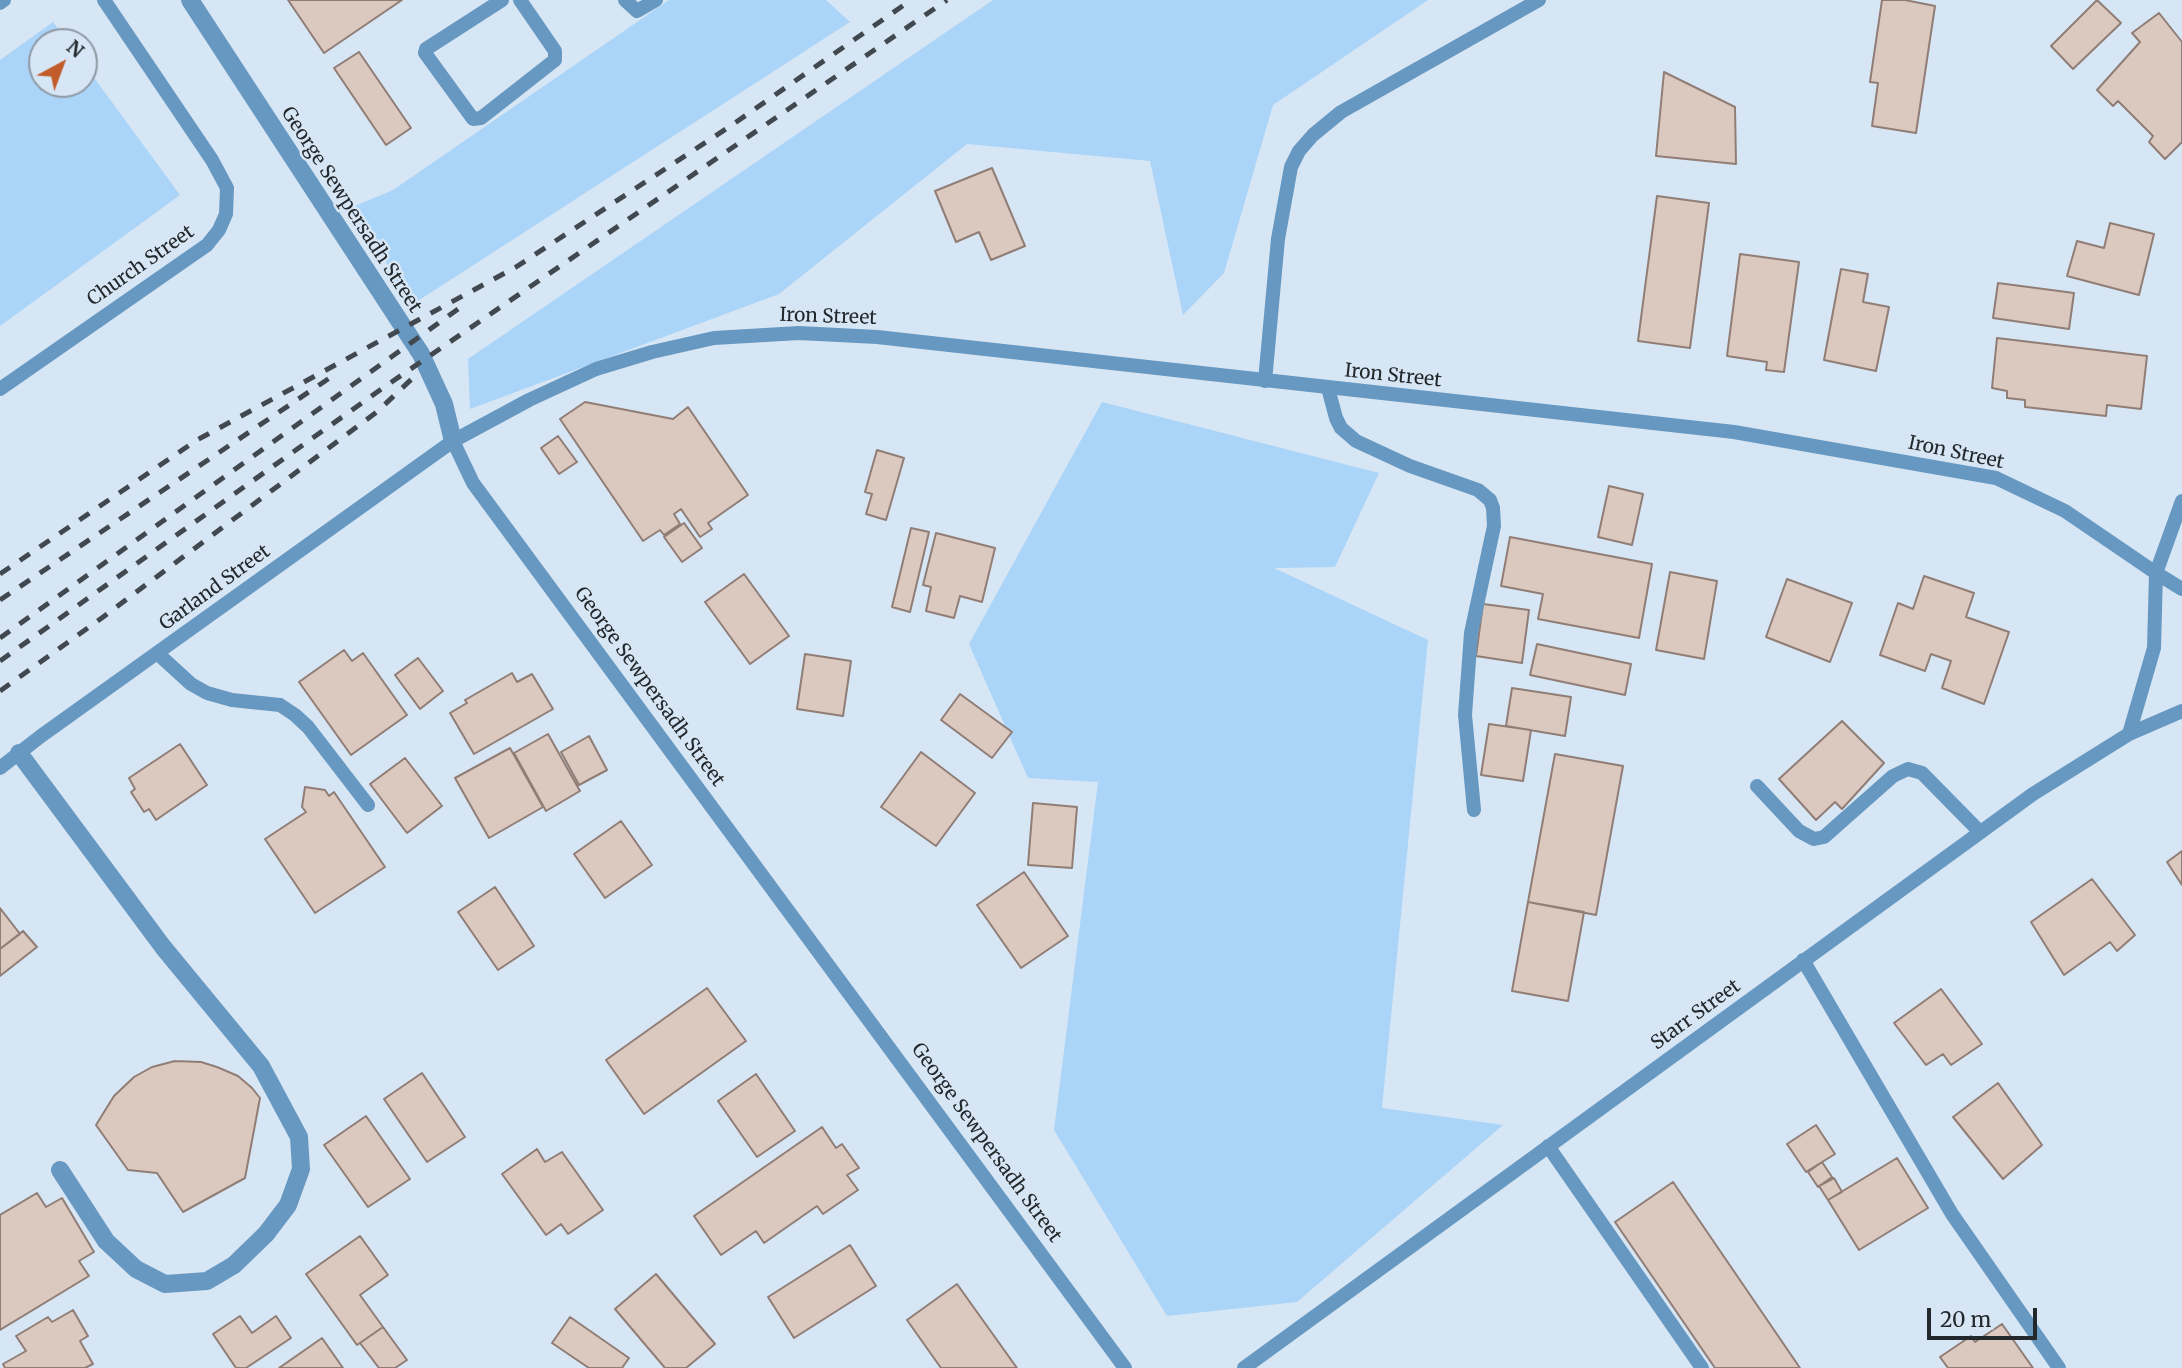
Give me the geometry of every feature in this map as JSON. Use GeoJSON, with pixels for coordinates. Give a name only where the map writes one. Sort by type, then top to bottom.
{"type":"FeatureCollection","features":[{"type":"Feature","properties":{"kind":"street","name":"George Sewpersadh Street"},"geometry":{"type":"LineString","coordinates":[[190,0],[421,354],[444,404],[453,441]]}},
{"type":"Feature","properties":{"kind":"street"},"geometry":{"type":"LineString","coordinates":[[19,753],[163,947],[261,1066],[299,1138],[301,1169],[288,1205],[266,1234],[242,1257],[207,1281],[165,1284],[136,1269],[106,1241],[60,1170]]}},
{"type":"Feature","properties":{"kind":"lane"},"geometry":{"type":"LineString","coordinates":[[0,3],[5,0]]}},
{"type":"Feature","properties":{"kind":"lane","name":"Church Street"},"geometry":{"type":"LineString","coordinates":[[0,389],[207,244],[219,230],[226,214],[227,188],[217,169],[104,0]]}},
{"type":"Feature","properties":{"kind":"lane"},"geometry":{"type":"LineString","coordinates":[[502,0],[426,49],[425,53],[473,119],[481,118],[555,60],[555,51],[520,0]]}},
{"type":"Feature","properties":{"kind":"lane"},"geometry":{"type":"LineString","coordinates":[[625,0],[637,11],[656,0]]}},
{"type":"Feature","properties":{"kind":"lane"},"geometry":{"type":"LineString","coordinates":[[1265,382],[1278,239],[1292,167],[1299,151],[1313,135],[1341,112],[1539,0]]}},
{"type":"Feature","properties":{"kind":"lane","name":"Iron Street"},"geometry":{"type":"LineString","coordinates":[[453,441],[529,400],[597,369],[652,352],[714,338],[799,333],[877,337],[1734,432],[1996,478],[2065,511],[2182,589]]}},
{"type":"Feature","properties":{"kind":"lane"},"geometry":{"type":"LineString","coordinates":[[1328,388],[1341,428],[1356,442],[1410,466],[1478,490],[1490,500],[1493,508],[1494,526],[1471,633],[1465,715],[1474,810]]}},
{"type":"Feature","properties":{"kind":"lane","name":"Garland Street"},"geometry":{"type":"LineString","coordinates":[[0,768],[453,441]]}},
{"type":"Feature","properties":{"kind":"lane","name":"George Sewpersadh Street"},"geometry":{"type":"LineString","coordinates":[[453,441],[473,483],[1125,1368]]}},
{"type":"Feature","properties":{"kind":"lane"},"geometry":{"type":"LineString","coordinates":[[2129,734],[2154,648],[2157,573],[2182,501]]}},
{"type":"Feature","properties":{"kind":"lane"},"geometry":{"type":"LineString","coordinates":[[157,653],[191,684],[207,693],[232,700],[280,705],[295,715],[308,727],[368,805]]}},
{"type":"Feature","properties":{"kind":"lane","name":"Starr Street"},"geometry":{"type":"LineString","coordinates":[[1244,1368],[2033,794],[2129,734],[2182,711]]}},
{"type":"Feature","properties":{"kind":"lane"},"geometry":{"type":"LineString","coordinates":[[1757,786],[1799,831],[1814,839],[1824,837],[1893,776],[1908,768],[1922,774],[1980,832]]}},
{"type":"Feature","properties":{"kind":"lane"},"geometry":{"type":"LineString","coordinates":[[1804,960],[1952,1214],[2059,1368]]}},
{"type":"Feature","properties":{"kind":"lane"},"geometry":{"type":"LineString","coordinates":[[1548,1146],[1702,1368]]}},
{"type":"Feature","properties":{"kind":"shaded area"},"geometry":{"type":"Polygon","coordinates":[[[669,0],[826,0],[850,22],[410,306],[355,206],[393,190],[669,0]]]}},
{"type":"Feature","properties":{"kind":"shaded area"},"geometry":{"type":"Polygon","coordinates":[[[993,0],[1428,0],[1273,105],[1224,273],[1183,315],[1150,161],[967,144],[779,294],[470,409],[468,359],[993,0]]]}},
{"type":"Feature","properties":{"kind":"shaded area"},"geometry":{"type":"Polygon","coordinates":[[[53,22],[58,28],[45,28],[53,22]]]}},
{"type":"Feature","properties":{"kind":"shaded area"},"geometry":{"type":"Polygon","coordinates":[[[28,40],[28,98],[98,98],[98,83],[180,195],[0,326],[0,60],[28,40]]]}},
{"type":"Feature","properties":{"kind":"shaded area"},"geometry":{"type":"Polygon","coordinates":[[[1102,402],[1379,473],[1335,567],[1274,568],[1428,640],[1382,1108],[1503,1125],[1297,1302],[1167,1316],[1054,1130],[1098,782],[1028,778],[969,644],[1102,402]]]}},
{"type":"Feature","properties":{"kind":"building"},"geometry":{"type":"Polygon","coordinates":[[[288,0],[402,0],[324,53],[288,0]]]}},
{"type":"Feature","properties":{"kind":"building"},"geometry":{"type":"Polygon","coordinates":[[[1882,0],[1905,0],[1935,6],[1916,133],[1872,126],[1878,83],[1870,82],[1882,0]]]}},
{"type":"Feature","properties":{"kind":"building"},"geometry":{"type":"Polygon","coordinates":[[[2097,0],[2121,23],[2073,69],[2051,46],[2097,0]]]}},
{"type":"Feature","properties":{"kind":"building"},"geometry":{"type":"Polygon","coordinates":[[[2159,13],[2182,42],[2182,142],[2165,159],[2149,142],[2153,136],[2118,101],[2113,106],[2097,90],[2140,42],[2132,33],[2159,13]]]}},
{"type":"Feature","properties":{"kind":"building"},"geometry":{"type":"Polygon","coordinates":[[[359,52],[411,128],[386,145],[334,68],[359,52]]]}},
{"type":"Feature","properties":{"kind":"building"},"geometry":{"type":"Polygon","coordinates":[[[1664,72],[1735,107],[1736,164],[1656,156],[1664,72]]]}},
{"type":"Feature","properties":{"kind":"building"},"geometry":{"type":"Polygon","coordinates":[[[992,168],[1025,246],[991,260],[979,232],[956,242],[935,191],[992,168]]]}},
{"type":"Feature","properties":{"kind":"building"},"geometry":{"type":"Polygon","coordinates":[[[1657,196],[1709,203],[1690,348],[1638,341],[1657,196]]]}},
{"type":"Feature","properties":{"kind":"building"},"geometry":{"type":"Polygon","coordinates":[[[2110,223],[2154,234],[2139,295],[2067,276],[2077,241],[2104,248],[2110,223]]]}},
{"type":"Feature","properties":{"kind":"building"},"geometry":{"type":"Polygon","coordinates":[[[1740,254],[1799,262],[1784,372],[1766,370],[1767,362],[1727,356],[1740,254]]]}},
{"type":"Feature","properties":{"kind":"building"},"geometry":{"type":"Polygon","coordinates":[[[1841,269],[1868,274],[1863,302],[1889,307],[1876,371],[1824,360],[1841,269]]]}},
{"type":"Feature","properties":{"kind":"building"},"geometry":{"type":"Polygon","coordinates":[[[1998,283],[2074,293],[2069,329],[1993,318],[1998,283]]]}},
{"type":"Feature","properties":{"kind":"building"},"geometry":{"type":"Polygon","coordinates":[[[1997,338],[2147,356],[2141,409],[2107,405],[2106,416],[2025,407],[2025,400],[2007,398],[2007,391],[1992,388],[1997,338]]]}},
{"type":"Feature","properties":{"kind":"building"},"geometry":{"type":"Polygon","coordinates":[[[585,402],[673,419],[688,407],[748,495],[708,523],[712,529],[700,537],[681,509],[674,514],[680,524],[664,535],[660,530],[643,541],[560,419],[585,402]]]}},
{"type":"Feature","properties":{"kind":"building"},"geometry":{"type":"Polygon","coordinates":[[[558,436],[577,462],[559,474],[541,448],[558,436]]]}},
{"type":"Feature","properties":{"kind":"building"},"geometry":{"type":"Polygon","coordinates":[[[877,450],[904,458],[886,520],[866,514],[872,494],[865,492],[877,450]]]}},
{"type":"Feature","properties":{"kind":"building"},"geometry":{"type":"Polygon","coordinates":[[[1609,486],[1643,494],[1632,545],[1598,537],[1609,486]]]}},
{"type":"Feature","properties":{"kind":"building"},"geometry":{"type":"Polygon","coordinates":[[[684,523],[702,548],[682,562],[664,537],[684,523]]]}},
{"type":"Feature","properties":{"kind":"building"},"geometry":{"type":"Polygon","coordinates":[[[911,528],[929,532],[910,612],[892,607],[911,528]]]}},
{"type":"Feature","properties":{"kind":"building"},"geometry":{"type":"Polygon","coordinates":[[[936,533],[995,548],[982,602],[960,596],[954,618],[926,611],[931,587],[923,585],[936,533]]]}},
{"type":"Feature","properties":{"kind":"building"},"geometry":{"type":"Polygon","coordinates":[[[1510,537],[1652,564],[1639,638],[1538,619],[1543,594],[1501,586],[1510,537]]]}},
{"type":"Feature","properties":{"kind":"building"},"geometry":{"type":"Polygon","coordinates":[[[1670,572],[1717,581],[1704,659],[1656,650],[1670,572]]]}},
{"type":"Feature","properties":{"kind":"building"},"geometry":{"type":"Polygon","coordinates":[[[744,574],[789,636],[750,664],[705,602],[744,574]]]}},
{"type":"Feature","properties":{"kind":"building"},"geometry":{"type":"Polygon","coordinates":[[[1924,576],[1974,593],[1966,617],[2009,632],[1984,704],[1942,688],[1951,661],[1931,654],[1925,671],[1880,655],[1898,603],[1913,609],[1924,576]]]}},
{"type":"Feature","properties":{"kind":"building"},"geometry":{"type":"Polygon","coordinates":[[[1787,579],[1852,603],[1830,662],[1766,637],[1787,579]]]}},
{"type":"Feature","properties":{"kind":"building"},"geometry":{"type":"Polygon","coordinates":[[[1483,604],[1529,610],[1522,663],[1476,656],[1483,604]]]}},
{"type":"Feature","properties":{"kind":"building"},"geometry":{"type":"Polygon","coordinates":[[[1537,644],[1631,664],[1625,695],[1530,675],[1537,644]]]}},
{"type":"Feature","properties":{"kind":"building"},"geometry":{"type":"Polygon","coordinates":[[[344,650],[352,661],[363,653],[407,715],[351,755],[299,682],[344,650]]]}},
{"type":"Feature","properties":{"kind":"building"},"geometry":{"type":"Polygon","coordinates":[[[805,654],[851,661],[843,716],[797,709],[805,654]]]}},
{"type":"Feature","properties":{"kind":"building"},"geometry":{"type":"Polygon","coordinates":[[[418,658],[443,691],[420,709],[395,675],[418,658]]]}},
{"type":"Feature","properties":{"kind":"building"},"geometry":{"type":"Polygon","coordinates":[[[512,673],[517,682],[532,674],[553,709],[474,754],[450,713],[467,703],[465,700],[512,673]]]}},
{"type":"Feature","properties":{"kind":"building"},"geometry":{"type":"Polygon","coordinates":[[[1512,688],[1571,697],[1565,736],[1506,726],[1512,688]]]}},
{"type":"Feature","properties":{"kind":"building"},"geometry":{"type":"Polygon","coordinates":[[[960,694],[1012,732],[992,758],[941,720],[960,694]]]}},
{"type":"Feature","properties":{"kind":"building"},"geometry":{"type":"Polygon","coordinates":[[[1842,721],[1884,763],[1842,809],[1835,802],[1816,820],[1779,779],[1842,721]]]}},
{"type":"Feature","properties":{"kind":"building"},"geometry":{"type":"Polygon","coordinates":[[[1489,724],[1531,730],[1523,781],[1481,775],[1489,724]]]}},
{"type":"Feature","properties":{"kind":"building"},"geometry":{"type":"Polygon","coordinates":[[[548,734],[580,791],[546,811],[514,753],[548,734]]]}},
{"type":"Feature","properties":{"kind":"building"},"geometry":{"type":"Polygon","coordinates":[[[589,736],[607,770],[579,785],[561,752],[589,736]]]}},
{"type":"Feature","properties":{"kind":"building"},"geometry":{"type":"Polygon","coordinates":[[[180,744],[207,785],[156,820],[149,809],[144,812],[131,792],[135,789],[129,778],[180,744]]]}},
{"type":"Feature","properties":{"kind":"building"},"geometry":{"type":"Polygon","coordinates":[[[510,748],[543,807],[489,838],[455,778],[510,748]]]}},
{"type":"Feature","properties":{"kind":"building"},"geometry":{"type":"Polygon","coordinates":[[[921,752],[975,793],[936,846],[881,807],[921,752]]]}},
{"type":"Feature","properties":{"kind":"building"},"geometry":{"type":"Polygon","coordinates":[[[1555,754],[1623,766],[1596,915],[1528,902],[1555,754]]]}},
{"type":"Feature","properties":{"kind":"building"},"geometry":{"type":"Polygon","coordinates":[[[405,758],[442,806],[407,833],[370,784],[405,758]]]}},
{"type":"Feature","properties":{"kind":"building"},"geometry":{"type":"Polygon","coordinates":[[[305,787],[325,790],[329,796],[334,792],[385,867],[315,913],[265,839],[306,812],[302,807],[305,787]]]}},
{"type":"Feature","properties":{"kind":"building"},"geometry":{"type":"Polygon","coordinates":[[[1033,803],[1077,807],[1072,868],[1028,865],[1033,803]]]}},
{"type":"Feature","properties":{"kind":"building"},"geometry":{"type":"Polygon","coordinates":[[[621,821],[652,865],[605,898],[574,854],[621,821]]]}},
{"type":"Feature","properties":{"kind":"building"},"geometry":{"type":"Polygon","coordinates":[[[2182,851],[2182,885],[2167,862],[2182,851]]]}},
{"type":"Feature","properties":{"kind":"building"},"geometry":{"type":"Polygon","coordinates":[[[1024,872],[1068,936],[1021,968],[977,905],[1024,872]]]}},
{"type":"Feature","properties":{"kind":"building"},"geometry":{"type":"Polygon","coordinates":[[[2092,879],[2135,935],[2117,951],[2110,942],[2064,975],[2031,922],[2092,879]]]}},
{"type":"Feature","properties":{"kind":"building"},"geometry":{"type":"Polygon","coordinates":[[[495,887],[534,946],[498,970],[458,912],[495,887]]]}},
{"type":"Feature","properties":{"kind":"building"},"geometry":{"type":"Polygon","coordinates":[[[1528,902],[1584,912],[1568,1001],[1512,991],[1528,902]]]}},
{"type":"Feature","properties":{"kind":"building"},"geometry":{"type":"Polygon","coordinates":[[[0,908],[20,934],[0,949],[0,908]]]}},
{"type":"Feature","properties":{"kind":"building"},"geometry":{"type":"Polygon","coordinates":[[[23,931],[37,947],[0,976],[0,949],[23,931]]]}},
{"type":"Feature","properties":{"kind":"building"},"geometry":{"type":"Polygon","coordinates":[[[707,988],[746,1041],[644,1114],[606,1060],[707,988]]]}},
{"type":"Feature","properties":{"kind":"building"},"geometry":{"type":"Polygon","coordinates":[[[1941,989],[1982,1044],[1951,1065],[1943,1054],[1926,1065],[1894,1023],[1941,989]]]}},
{"type":"Feature","properties":{"kind":"building"},"geometry":{"type":"Polygon","coordinates":[[[175,1061],[201,1062],[238,1076],[260,1098],[245,1178],[183,1212],[157,1173],[128,1170],[96,1125],[114,1096],[134,1077],[152,1067],[175,1061]]]}},
{"type":"Feature","properties":{"kind":"building"},"geometry":{"type":"Polygon","coordinates":[[[422,1073],[465,1137],[427,1162],[384,1099],[422,1073]]]}},
{"type":"Feature","properties":{"kind":"building"},"geometry":{"type":"Polygon","coordinates":[[[756,1074],[795,1131],[757,1157],[718,1101],[756,1074]]]}},
{"type":"Feature","properties":{"kind":"building"},"geometry":{"type":"Polygon","coordinates":[[[1998,1083],[2042,1145],[2003,1179],[1953,1117],[1998,1083]]]}},
{"type":"Feature","properties":{"kind":"building"},"geometry":{"type":"Polygon","coordinates":[[[366,1116],[410,1179],[368,1207],[324,1145],[366,1116]]]}},
{"type":"Feature","properties":{"kind":"building"},"geometry":{"type":"Polygon","coordinates":[[[1816,1125],[1835,1154],[1806,1172],[1787,1144],[1816,1125]]]}},
{"type":"Feature","properties":{"kind":"building"},"geometry":{"type":"Polygon","coordinates":[[[822,1127],[836,1148],[842,1144],[859,1168],[847,1175],[858,1190],[823,1214],[817,1206],[764,1243],[756,1231],[721,1255],[694,1216],[822,1127]]]}},
{"type":"Feature","properties":{"kind":"building"},"geometry":{"type":"Polygon","coordinates":[[[537,1149],[545,1162],[562,1152],[603,1210],[568,1234],[561,1224],[546,1235],[502,1174],[537,1149]]]}},
{"type":"Feature","properties":{"kind":"building"},"geometry":{"type":"Polygon","coordinates":[[[1897,1158],[1928,1208],[1859,1250],[1828,1200],[1897,1158]]]}},
{"type":"Feature","properties":{"kind":"building"},"geometry":{"type":"Polygon","coordinates":[[[1822,1162],[1832,1177],[1818,1187],[1808,1172],[1822,1162]]]}},
{"type":"Feature","properties":{"kind":"building"},"geometry":{"type":"Polygon","coordinates":[[[1834,1178],[1842,1192],[1828,1200],[1819,1186],[1834,1178]]]}},
{"type":"Feature","properties":{"kind":"building"},"geometry":{"type":"Polygon","coordinates":[[[1673,1182],[1800,1368],[1715,1368],[1615,1222],[1673,1182]]]}},
{"type":"Feature","properties":{"kind":"building"},"geometry":{"type":"Polygon","coordinates":[[[37,1193],[46,1207],[62,1198],[94,1252],[79,1261],[89,1276],[0,1330],[0,1215],[37,1193]]]}},
{"type":"Feature","properties":{"kind":"building"},"geometry":{"type":"Polygon","coordinates":[[[360,1236],[388,1275],[360,1295],[383,1327],[357,1345],[306,1274],[360,1236]]]}},
{"type":"Feature","properties":{"kind":"building"},"geometry":{"type":"Polygon","coordinates":[[[850,1245],[876,1286],[794,1338],[768,1297],[850,1245]]]}},
{"type":"Feature","properties":{"kind":"building"},"geometry":{"type":"Polygon","coordinates":[[[656,1274],[715,1344],[686,1368],[665,1368],[615,1309],[656,1274]]]}},
{"type":"Feature","properties":{"kind":"building"},"geometry":{"type":"Polygon","coordinates":[[[957,1284],[1017,1368],[941,1368],[907,1320],[957,1284]]]}},
{"type":"Feature","properties":{"kind":"building"},"geometry":{"type":"Polygon","coordinates":[[[73,1310],[88,1336],[80,1341],[93,1364],[85,1368],[5,1368],[3,1364],[26,1351],[16,1336],[48,1317],[52,1322],[73,1310]]]}},
{"type":"Feature","properties":{"kind":"building"},"geometry":{"type":"Polygon","coordinates":[[[240,1316],[252,1333],[276,1316],[291,1338],[246,1368],[236,1368],[213,1334],[240,1316]]]}},
{"type":"Feature","properties":{"kind":"building"},"geometry":{"type":"Polygon","coordinates":[[[570,1317],[629,1358],[622,1368],[589,1368],[552,1343],[570,1317]]]}},
{"type":"Feature","properties":{"kind":"building"},"geometry":{"type":"Polygon","coordinates":[[[2002,1324],[2033,1368],[1948,1368],[1940,1357],[1971,1336],[1975,1342],[2002,1324]]]}},
{"type":"Feature","properties":{"kind":"building"},"geometry":{"type":"Polygon","coordinates":[[[383,1327],[407,1360],[395,1368],[379,1368],[360,1343],[383,1327]]]}},
{"type":"Feature","properties":{"kind":"building"},"geometry":{"type":"Polygon","coordinates":[[[322,1338],[343,1368],[279,1368],[322,1338]]]}},
{"type":"Feature","properties":{"kind":"railway"},"geometry":{"type":"LineString","coordinates":[[0,574],[197,440],[516,267],[732,125],[911,0]]}},
{"type":"Feature","properties":{"kind":"railway"},"geometry":{"type":"LineString","coordinates":[[0,661],[380,390],[947,0]]}},
{"type":"Feature","properties":{"kind":"railway"},"geometry":{"type":"LineString","coordinates":[[0,638],[465,304]]}},
{"type":"Feature","properties":{"kind":"railway"},"geometry":{"type":"LineString","coordinates":[[0,691],[378,411],[419,372]]}},
{"type":"Feature","properties":{"kind":"railway"},"geometry":{"type":"LineString","coordinates":[[0,600],[334,375]]}}]}
